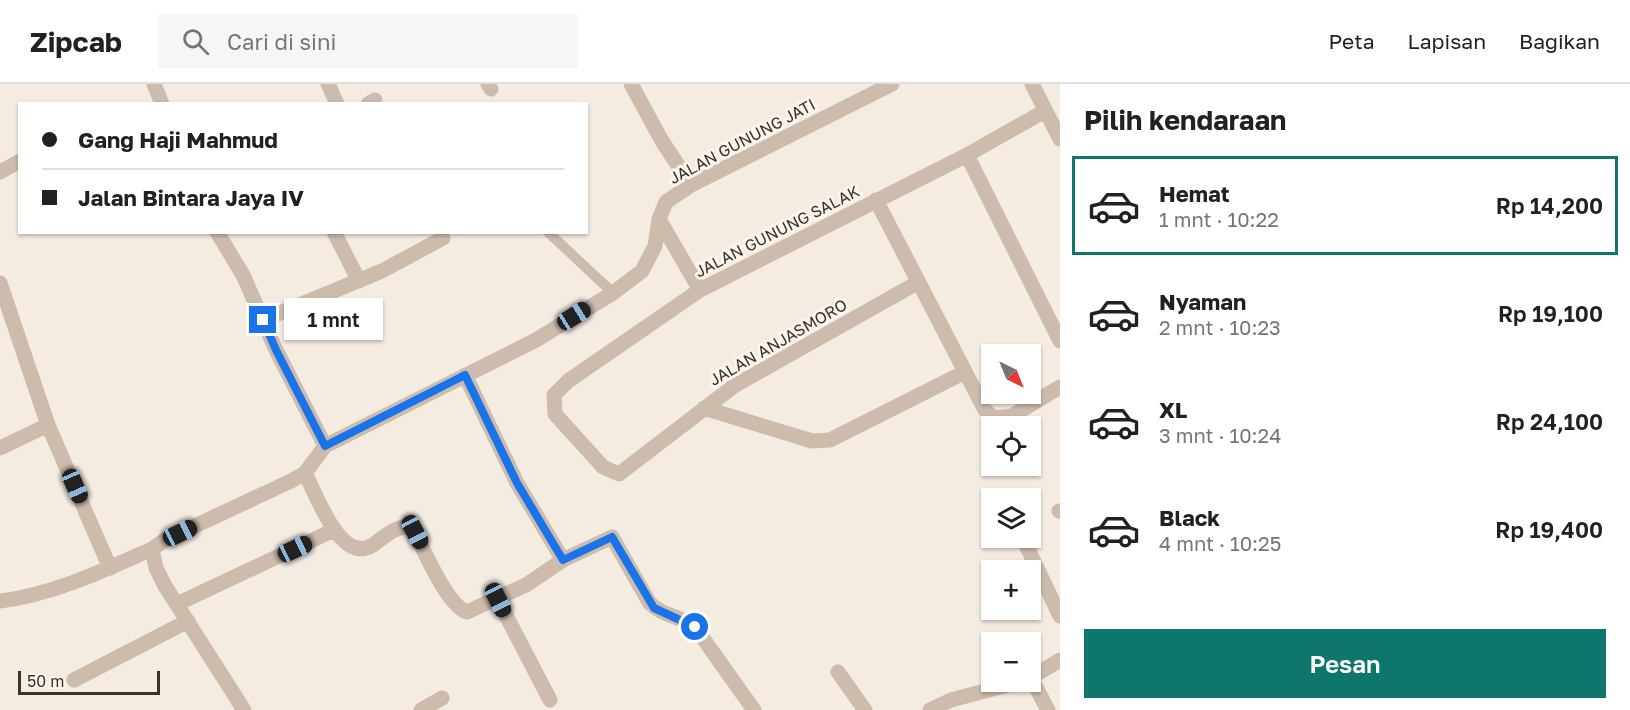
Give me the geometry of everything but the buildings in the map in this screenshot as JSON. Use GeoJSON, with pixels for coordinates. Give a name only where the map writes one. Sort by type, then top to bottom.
{"type":"FeatureCollection","features":[{"type":"Feature","properties":{"kind":"street"},"geometry":{"type":"LineString","coordinates":[[154,84],[161,102]]}},
{"type":"Feature","properties":{"kind":"street"},"geometry":{"type":"LineString","coordinates":[[328,84],[336,102]]}},
{"type":"Feature","properties":{"kind":"street"},"geometry":{"type":"LineString","coordinates":[[631,84],[662,141],[692,185]]}},
{"type":"Feature","properties":{"kind":"street","name":"JALAN GUNUNG JATI"},"geometry":{"type":"LineString","coordinates":[[325,446],[536,340],[613,293],[642,271],[655,246],[659,219],[666,202],[692,185],[892,84]]}},
{"type":"Feature","properties":{"kind":"street"},"geometry":{"type":"LineString","coordinates":[[1032,84],[1052,116],[1060,139]]}},
{"type":"Feature","properties":{"kind":"street","name":"JALAN GUNUNG SALAK"},"geometry":{"type":"LineString","coordinates":[[555,414],[554,395],[568,381],[700,290],[967,155],[1052,116]]}},
{"type":"Feature","properties":{"kind":"street"},"geometry":{"type":"LineString","coordinates":[[967,155],[1060,341]]}},
{"type":"Feature","properties":{"kind":"street"},"geometry":{"type":"LineString","coordinates":[[0,171],[18,162]]}},
{"type":"Feature","properties":{"kind":"street"},"geometry":{"type":"LineString","coordinates":[[876,200],[963,373],[985,411],[994,417],[1012,416],[1060,387]]}},
{"type":"Feature","properties":{"kind":"street"},"geometry":{"type":"LineString","coordinates":[[659,219],[700,290]]}},
{"type":"Feature","properties":{"kind":"street"},"geometry":{"type":"LineString","coordinates":[[0,601],[51,588],[152,549],[165,540],[248,502],[304,472],[325,446],[276,350],[243,275],[219,234]]}},
{"type":"Feature","properties":{"kind":"street"},"geometry":{"type":"LineString","coordinates":[[335,234],[359,281]]}},
{"type":"Feature","properties":{"kind":"street"},"geometry":{"type":"LineString","coordinates":[[263,320],[359,281],[443,238]]}},
{"type":"Feature","properties":{"kind":"street"},"geometry":{"type":"LineString","coordinates":[[0,283],[48,425],[110,567]]}},
{"type":"Feature","properties":{"kind":"street","name":"JALAN ANJASMORO"},"geometry":{"type":"LineString","coordinates":[[555,414],[603,467],[619,474],[734,386],[917,283]]}},
{"type":"Feature","properties":{"kind":"street"},"geometry":{"type":"LineString","coordinates":[[704,408],[812,441],[830,440],[963,373]]}},
{"type":"Feature","properties":{"kind":"street"},"geometry":{"type":"LineString","coordinates":[[465,375],[517,483],[563,560]]}},
{"type":"Feature","properties":{"kind":"street"},"geometry":{"type":"LineString","coordinates":[[0,448],[48,425]]}},
{"type":"Feature","properties":{"kind":"street"},"geometry":{"type":"LineString","coordinates":[[304,472],[334,530],[347,546],[360,550],[368,548],[401,526],[409,527],[451,599],[460,610],[467,612],[498,600],[526,585],[563,560],[612,537],[649,602],[658,611],[682,619],[695,627],[754,710]]}},
{"type":"Feature","properties":{"kind":"street"},"geometry":{"type":"LineString","coordinates":[[177,604],[334,530]]}},
{"type":"Feature","properties":{"kind":"street"},"geometry":{"type":"LineString","coordinates":[[1027,548],[1060,616]]}},
{"type":"Feature","properties":{"kind":"street"},"geometry":{"type":"LineString","coordinates":[[152,549],[156,568],[244,710]]}},
{"type":"Feature","properties":{"kind":"street"},"geometry":{"type":"LineString","coordinates":[[498,600],[550,700]]}},
{"type":"Feature","properties":{"kind":"street"},"geometry":{"type":"LineString","coordinates":[[74,680],[188,621]]}},
{"type":"Feature","properties":{"kind":"street"},"geometry":{"type":"LineString","coordinates":[[1041,672],[1060,660]]}},
{"type":"Feature","properties":{"kind":"street"},"geometry":{"type":"LineString","coordinates":[[838,672],[865,710]]}},
{"type":"Feature","properties":{"kind":"street"},"geometry":{"type":"LineString","coordinates":[[930,710],[951,700],[981,692]]}},
{"type":"Feature","properties":{"kind":"street"},"geometry":{"type":"LineString","coordinates":[[1038,692],[1048,710]]}},
{"type":"Feature","properties":{"kind":"street"},"geometry":{"type":"LineString","coordinates":[[421,710],[441,698]]}},
{"type":"Feature","properties":{"kind":"lane"},"geometry":{"type":"LineString","coordinates":[[550,234],[613,293]]}},
{"type":"Feature","properties":{"kind":"route"},"geometry":{"type":"LineString","coordinates":[[263,320],[325,446],[363,429],[465,375],[517,483],[563,560],[612,537],[654,608],[664,615],[682,619],[695,627]]}}]}
